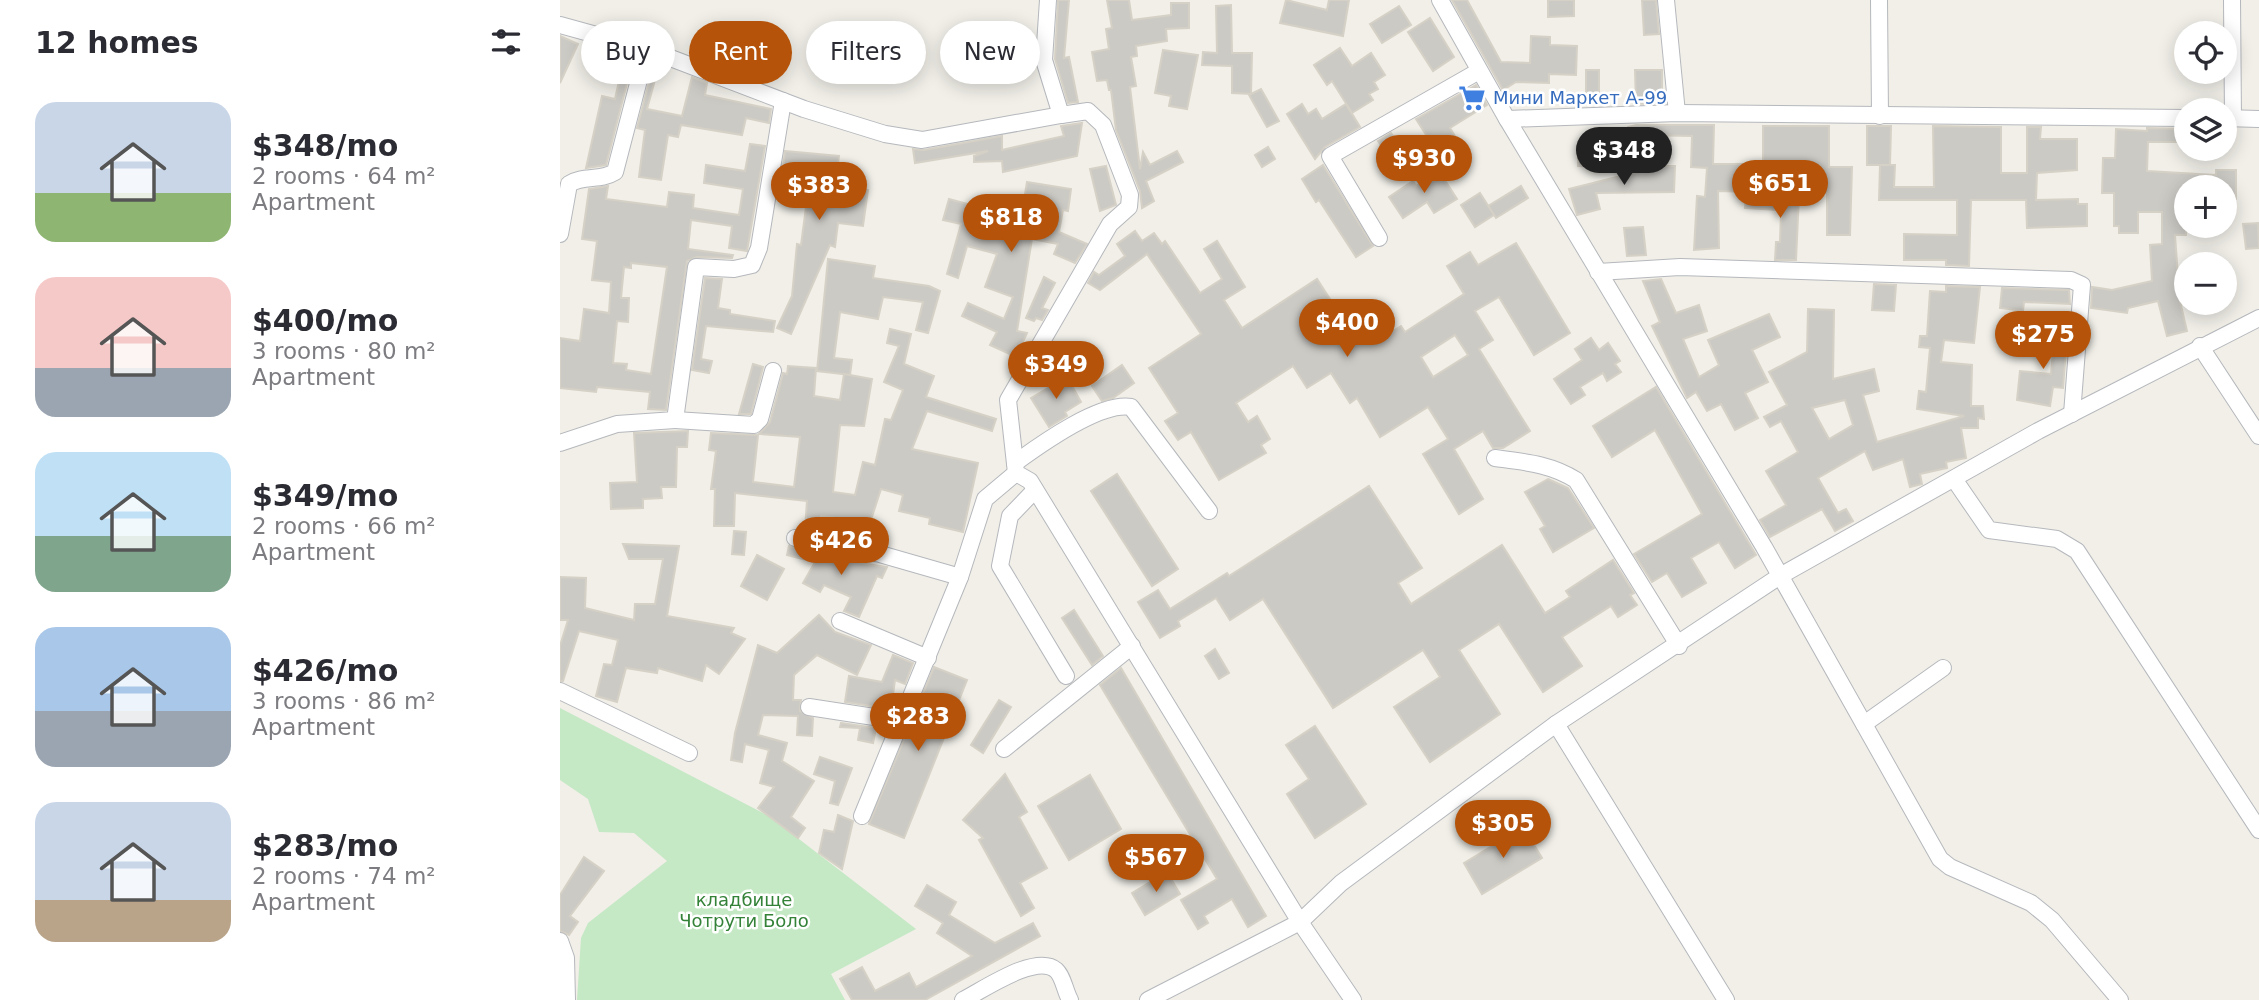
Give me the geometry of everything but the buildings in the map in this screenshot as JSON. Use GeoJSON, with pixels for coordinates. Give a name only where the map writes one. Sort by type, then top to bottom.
{"type":"FeatureCollection","features":[{"type":"Feature","properties":{"kind":"street"},"geometry":{"type":"LineString","coordinates":[[1048,0],[1044,61],[1061,115]]}},
{"type":"Feature","properties":{"kind":"street"},"geometry":{"type":"LineString","coordinates":[[1440,0],[1507,119],[1780,576],[1940,859],[1950,867],[2031,903],[2052,920],[2120,1000]]}},
{"type":"Feature","properties":{"kind":"street"},"geometry":{"type":"LineString","coordinates":[[1666,0],[1677,113]]}},
{"type":"Feature","properties":{"kind":"street"},"geometry":{"type":"LineString","coordinates":[[1879,0],[1880,116]]}},
{"type":"Feature","properties":{"kind":"street"},"geometry":{"type":"LineString","coordinates":[[2229,98],[2232,0]]}},
{"type":"Feature","properties":{"kind":"street"},"geometry":{"type":"LineString","coordinates":[[560,25],[581,31]]}},
{"type":"Feature","properties":{"kind":"street"},"geometry":{"type":"LineString","coordinates":[[675,60],[783,101],[886,134],[922,140],[1088,111],[1103,125],[1130,195],[1129,207],[1110,224],[1008,400],[1015,468],[1030,481],[1300,922],[1353,1000]]}},
{"type":"Feature","properties":{"kind":"street"},"geometry":{"type":"LineString","coordinates":[[1379,238],[1330,156],[1479,71]]}},
{"type":"Feature","properties":{"kind":"street"},"geometry":{"type":"LineString","coordinates":[[560,234],[569,184],[576,179],[608,177],[615,172],[638,84]]}},
{"type":"Feature","properties":{"kind":"street"},"geometry":{"type":"LineString","coordinates":[[675,420],[696,267],[734,269],[752,265],[759,248],[783,101]]}},
{"type":"Feature","properties":{"kind":"street"},"geometry":{"type":"LineString","coordinates":[[1507,119],[1677,113],[2174,118]]}},
{"type":"Feature","properties":{"kind":"street"},"geometry":{"type":"LineString","coordinates":[[2237,118],[2259,119]]}},
{"type":"Feature","properties":{"kind":"street"},"geometry":{"type":"LineString","coordinates":[[1598,272],[1680,267],[2071,280],[2082,285],[2072,414]]}},
{"type":"Feature","properties":{"kind":"street"},"geometry":{"type":"LineString","coordinates":[[1148,1000],[1300,922],[1341,883],[1556,724],[1679,646],[1780,576],[2072,414],[2259,318]]}},
{"type":"Feature","properties":{"kind":"street"},"geometry":{"type":"LineString","coordinates":[[2200,346],[2259,436]]}},
{"type":"Feature","properties":{"kind":"street"},"geometry":{"type":"LineString","coordinates":[[560,443],[617,424],[675,420],[754,425],[760,419],[773,372]]}},
{"type":"Feature","properties":{"kind":"street"},"geometry":{"type":"LineString","coordinates":[[862,816],[960,577],[985,499],[1015,468],[1045,442],[1116,404],[1130,407],[1209,511]]}},
{"type":"Feature","properties":{"kind":"street"},"geometry":{"type":"LineString","coordinates":[[1495,458],[1538,463],[1576,480],[1679,646]]}},
{"type":"Feature","properties":{"kind":"street"},"geometry":{"type":"LineString","coordinates":[[1954,478],[1989,530],[2057,539],[2077,551],[2257,824]]}},
{"type":"Feature","properties":{"kind":"street"},"geometry":{"type":"LineString","coordinates":[[1035,490],[1010,516],[1000,566],[1066,676]]}},
{"type":"Feature","properties":{"kind":"street"},"geometry":{"type":"LineString","coordinates":[[795,538],[880,554],[960,577]]}},
{"type":"Feature","properties":{"kind":"street"},"geometry":{"type":"LineString","coordinates":[[840,621],[928,658]]}},
{"type":"Feature","properties":{"kind":"street"},"geometry":{"type":"LineString","coordinates":[[1004,749],[1132,646]]}},
{"type":"Feature","properties":{"kind":"street"},"geometry":{"type":"LineString","coordinates":[[1864,724],[1943,667]]}},
{"type":"Feature","properties":{"kind":"street"},"geometry":{"type":"LineString","coordinates":[[560,691],[689,753]]}},
{"type":"Feature","properties":{"kind":"street"},"geometry":{"type":"LineString","coordinates":[[809,707],[900,721]]}},
{"type":"Feature","properties":{"kind":"street"},"geometry":{"type":"LineString","coordinates":[[1556,724],[1726,1000]]}},
{"type":"Feature","properties":{"kind":"street"},"geometry":{"type":"LineString","coordinates":[[560,940],[566,958],[567,1000]]}},
{"type":"Feature","properties":{"kind":"street"},"geometry":{"type":"LineString","coordinates":[[963,1000],[1029,966],[1049,966],[1058,971],[1070,1000]]}},
{"type":"Feature","properties":{"kind":"green space","name":"кладбище Чотрути Боло"},"geometry":{"type":"Polygon","coordinates":[[[560,708],[769,816],[916,929],[831,974],[845,1000],[577,1000],[581,938],[588,923],[667,861],[634,833],[599,832],[588,799],[560,780],[560,708]]]}},
{"type":"Feature","properties":{"kind":"place","name":"Мини Маркет А-99"},"geometry":{"type":"Point","coordinates":[1472,98]}}]}
